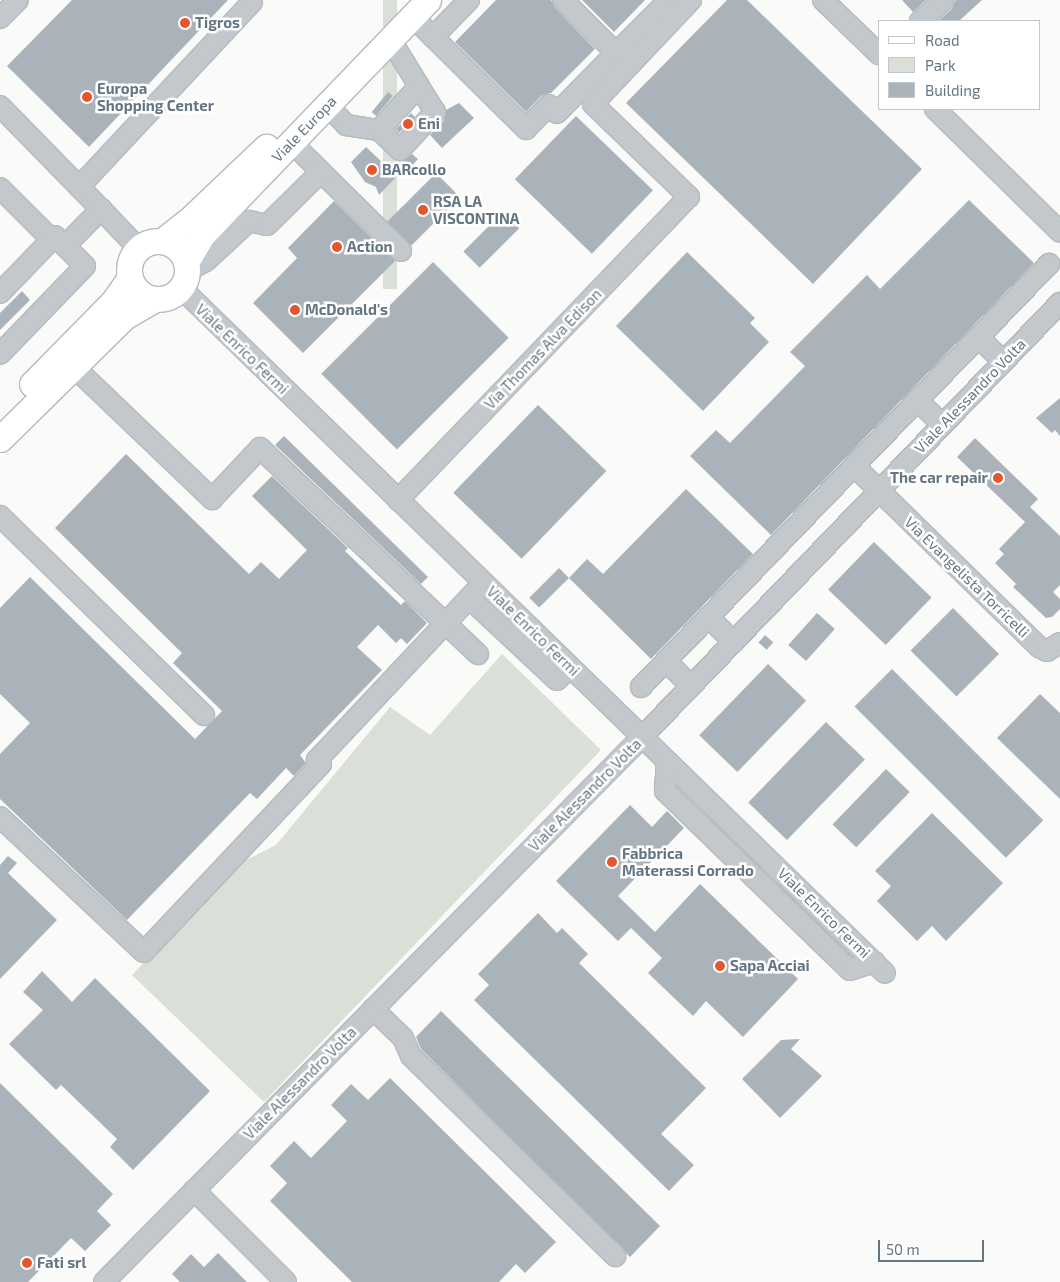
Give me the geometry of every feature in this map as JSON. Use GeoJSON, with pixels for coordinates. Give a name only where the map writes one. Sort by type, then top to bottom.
{"type":"FeatureCollection","features":[{"type":"Feature","properties":{"kind":"main road","name":"Viale Europa"},"geometry":{"type":"LineString","coordinates":[[185,274],[202,235],[390,39],[416,5]]}},
{"type":"Feature","properties":{"kind":"main road","name":"Viale Europa"},"geometry":{"type":"LineString","coordinates":[[162,241],[188,221],[416,5]]}},
{"type":"Feature","properties":{"kind":"main road"},"geometry":{"type":"LineString","coordinates":[[0,440],[60,378],[75,368],[124,317],[155,299],[169,296],[185,274],[177,248],[162,241],[138,248],[130,264],[130,278],[138,290],[155,299]]}},
{"type":"Feature","properties":{"kind":"main road"},"geometry":{"type":"LineString","coordinates":[[0,417],[113,302],[130,278]]}},
{"type":"Feature","properties":{"kind":"street"},"geometry":{"type":"LineString","coordinates":[[0,18],[18,0]]}},
{"type":"Feature","properties":{"kind":"street"},"geometry":{"type":"LineString","coordinates":[[433,37],[469,0]]}},
{"type":"Feature","properties":{"kind":"street"},"geometry":{"type":"LineString","coordinates":[[563,0],[616,53]]}},
{"type":"Feature","properties":{"kind":"street"},"geometry":{"type":"LineString","coordinates":[[416,5],[433,37],[526,129],[549,105],[557,113],[669,0]]}},
{"type":"Feature","properties":{"kind":"street","name":"Via Thomas Alva Edison"},"geometry":{"type":"LineString","coordinates":[[398,500],[689,197],[593,104],[691,0]]}},
{"type":"Feature","properties":{"kind":"street"},"geometry":{"type":"LineString","coordinates":[[823,0],[878,53]]}},
{"type":"Feature","properties":{"kind":"street"},"geometry":{"type":"LineString","coordinates":[[921,20],[944,0]]}},
{"type":"Feature","properties":{"kind":"street"},"geometry":{"type":"LineString","coordinates":[[78,187],[252,2]]}},
{"type":"Feature","properties":{"kind":"street"},"geometry":{"type":"LineString","coordinates":[[327,105],[346,125],[379,130],[400,150],[435,112],[390,39]]}},
{"type":"Feature","properties":{"kind":"street"},"geometry":{"type":"LineString","coordinates":[[379,130],[419,86]]}},
{"type":"Feature","properties":{"kind":"street"},"geometry":{"type":"LineString","coordinates":[[0,106],[138,248]]}},
{"type":"Feature","properties":{"kind":"street"},"geometry":{"type":"LineString","coordinates":[[935,110],[1060,232]]}},
{"type":"Feature","properties":{"kind":"street"},"geometry":{"type":"LineString","coordinates":[[291,142],[401,251]]}},
{"type":"Feature","properties":{"kind":"street"},"geometry":{"type":"LineString","coordinates":[[185,274],[206,261],[249,221],[267,225],[321,172]]}},
{"type":"Feature","properties":{"kind":"street"},"geometry":{"type":"LineString","coordinates":[[0,188],[47,235]]}},
{"type":"Feature","properties":{"kind":"street"},"geometry":{"type":"LineString","coordinates":[[71,239],[101,209]]}},
{"type":"Feature","properties":{"kind":"street"},"geometry":{"type":"LineString","coordinates":[[0,293],[55,236],[71,239]]}},
{"type":"Feature","properties":{"kind":"street"},"geometry":{"type":"LineString","coordinates":[[0,354],[86,266],[71,239]]}},
{"type":"Feature","properties":{"kind":"street"},"geometry":{"type":"LineString","coordinates":[[641,687],[1048,264]]}},
{"type":"Feature","properties":{"kind":"street","name":"Viale Enrico Fermi"},"geometry":{"type":"LineString","coordinates":[[185,274],[398,500],[880,968]]}},
{"type":"Feature","properties":{"kind":"street","name":"Viale Alessandro Volta"},"geometry":{"type":"LineString","coordinates":[[104,1282],[642,737],[1060,303]]}},
{"type":"Feature","properties":{"kind":"street"},"geometry":{"type":"LineString","coordinates":[[978,337],[1003,362]]}},
{"type":"Feature","properties":{"kind":"street"},"geometry":{"type":"LineString","coordinates":[[75,368],[212,499],[260,448],[478,654]]}},
{"type":"Feature","properties":{"kind":"street"},"geometry":{"type":"LineString","coordinates":[[917,400],[942,424]]}},
{"type":"Feature","properties":{"kind":"street"},"geometry":{"type":"LineString","coordinates":[[854,466],[879,490]]}},
{"type":"Feature","properties":{"kind":"street","name":"Via Evangelista Torricelli"},"geometry":{"type":"LineString","coordinates":[[879,490],[1039,647],[1047,650],[1060,642]]}},
{"type":"Feature","properties":{"kind":"street"},"geometry":{"type":"LineString","coordinates":[[0,516],[204,716]]}},
{"type":"Feature","properties":{"kind":"street"},"geometry":{"type":"LineString","coordinates":[[0,817],[144,952],[321,764],[317,760],[483,583]]}},
{"type":"Feature","properties":{"kind":"street"},"geometry":{"type":"LineString","coordinates":[[469,598],[557,680],[570,667]]}},
{"type":"Feature","properties":{"kind":"street"},"geometry":{"type":"LineString","coordinates":[[708,617],[734,642]]}},
{"type":"Feature","properties":{"kind":"street"},"geometry":{"type":"LineString","coordinates":[[666,661],[691,686]]}},
{"type":"Feature","properties":{"kind":"street"},"geometry":{"type":"LineString","coordinates":[[373,1009],[403,1038],[411,1056],[615,1256]]}},
{"type":"Feature","properties":{"kind":"street"},"geometry":{"type":"LineString","coordinates":[[194,1190],[286,1282]]}},
{"type":"Feature","properties":{"kind":"green space"},"geometry":{"type":"Polygon","coordinates":[[[383,0],[397,0],[397,289],[383,289],[383,0]]]}},
{"type":"Feature","properties":{"kind":"green space"},"geometry":{"type":"Polygon","coordinates":[[[502,654],[601,750],[264,1102],[132,975],[240,863],[276,845],[390,707],[430,735],[502,654]]]}},
{"type":"Feature","properties":{"kind":"building","name":"Europa Shopping Center"},"geometry":{"type":"Polygon","coordinates":[[[72,0],[228,0],[89,147],[7,66],[72,0]]]}},
{"type":"Feature","properties":{"kind":"building"},"geometry":{"type":"Polygon","coordinates":[[[496,0],[551,0],[555,8],[595,49],[551,93],[541,96],[526,112],[455,42],[496,0]]]}},
{"type":"Feature","properties":{"kind":"building"},"geometry":{"type":"Polygon","coordinates":[[[582,0],[645,0],[614,32],[582,0]]]}},
{"type":"Feature","properties":{"kind":"building"},"geometry":{"type":"Polygon","coordinates":[[[727,0],[747,0],[922,169],[813,284],[626,103],[727,0]]]}},
{"type":"Feature","properties":{"kind":"building"},"geometry":{"type":"Polygon","coordinates":[[[902,0],[926,0],[913,12],[902,0]]]}},
{"type":"Feature","properties":{"kind":"building"},"geometry":{"type":"Polygon","coordinates":[[[956,0],[982,0],[960,20],[939,20],[952,9],[956,0]]]}},
{"type":"Feature","properties":{"kind":"building"},"geometry":{"type":"Polygon","coordinates":[[[388,92],[393,96],[376,116],[372,112],[388,92]]]}},
{"type":"Feature","properties":{"kind":"building"},"geometry":{"type":"Polygon","coordinates":[[[459,103],[474,118],[442,148],[430,135],[444,120],[446,110],[459,103]]]}},
{"type":"Feature","properties":{"kind":"building"},"geometry":{"type":"Polygon","coordinates":[[[411,113],[415,117],[399,133],[396,129],[411,113]]]}},
{"type":"Feature","properties":{"kind":"building"},"geometry":{"type":"Polygon","coordinates":[[[576,116],[653,190],[592,254],[515,179],[576,116]]]}},
{"type":"Feature","properties":{"kind":"building"},"geometry":{"type":"Polygon","coordinates":[[[366,147],[397,176],[379,195],[376,187],[365,182],[351,162],[366,147]]]}},
{"type":"Feature","properties":{"kind":"building"},"geometry":{"type":"Polygon","coordinates":[[[412,154],[418,159],[406,172],[397,163],[412,154]]]}},
{"type":"Feature","properties":{"kind":"building","name":"RSA LA VISCONTINA"},"geometry":{"type":"Polygon","coordinates":[[[436,173],[460,197],[411,246],[387,222],[436,173]]]}},
{"type":"Feature","properties":{"kind":"building"},"geometry":{"type":"Polygon","coordinates":[[[969,200],[1034,263],[771,535],[690,456],[716,430],[730,443],[805,366],[790,352],[867,275],[880,289],[969,200]]]}},
{"type":"Feature","properties":{"kind":"building"},"geometry":{"type":"Polygon","coordinates":[[[334,201],[395,261],[303,353],[253,303],[297,258],[288,248],[334,201]]]}},
{"type":"Feature","properties":{"kind":"building"},"geometry":{"type":"Polygon","coordinates":[[[503,212],[519,228],[480,268],[463,252],[503,212]]]}},
{"type":"Feature","properties":{"kind":"building"},"geometry":{"type":"Polygon","coordinates":[[[687,252],[755,318],[750,323],[769,342],[703,411],[616,326],[687,252]]]}},
{"type":"Feature","properties":{"kind":"building"},"geometry":{"type":"Polygon","coordinates":[[[433,262],[509,338],[397,449],[321,374],[433,262]]]}},
{"type":"Feature","properties":{"kind":"building"},"geometry":{"type":"Polygon","coordinates":[[[22,291],[30,300],[0,330],[0,313],[22,291]]]}},
{"type":"Feature","properties":{"kind":"building"},"geometry":{"type":"Polygon","coordinates":[[[1060,398],[1060,436],[1055,430],[1052,433],[1036,418],[1060,398]]]}},
{"type":"Feature","properties":{"kind":"building"},"geometry":{"type":"Polygon","coordinates":[[[538,405],[606,471],[522,559],[453,493],[538,405]]]}},
{"type":"Feature","properties":{"kind":"building"},"geometry":{"type":"Polygon","coordinates":[[[284,436],[428,577],[421,584],[275,445],[284,436]]]}},
{"type":"Feature","properties":{"kind":"building"},"geometry":{"type":"Polygon","coordinates":[[[975,438],[1038,499],[1030,507],[1060,536],[1060,585],[1053,592],[1060,599],[1060,609],[1052,617],[1046,618],[1013,587],[1016,584],[995,563],[1004,554],[999,549],[1025,522],[957,457],[975,438]]]}},
{"type":"Feature","properties":{"kind":"building"},"geometry":{"type":"Polygon","coordinates":[[[126,454],[249,574],[261,562],[279,579],[307,550],[252,496],[272,476],[348,548],[345,551],[401,605],[405,601],[427,623],[407,644],[401,638],[396,643],[378,625],[357,647],[382,670],[300,755],[306,763],[294,776],[286,768],[257,799],[250,793],[127,920],[0,799],[0,754],[30,723],[0,694],[0,608],[30,577],[195,739],[222,711],[173,663],[182,653],[55,528],[126,454]]]}},
{"type":"Feature","properties":{"kind":"building"},"geometry":{"type":"Polygon","coordinates":[[[686,489],[753,554],[651,659],[569,578],[587,559],[603,574],[686,489]]]}},
{"type":"Feature","properties":{"kind":"building"},"geometry":{"type":"Polygon","coordinates":[[[874,542],[932,598],[886,645],[828,589],[874,542]]]}},
{"type":"Feature","properties":{"kind":"building"},"geometry":{"type":"Polygon","coordinates":[[[559,568],[569,578],[539,608],[529,598],[559,568]]]}},
{"type":"Feature","properties":{"kind":"building"},"geometry":{"type":"Polygon","coordinates":[[[953,608],[999,654],[957,696],[911,650],[953,608]]]}},
{"type":"Feature","properties":{"kind":"building"},"geometry":{"type":"Polygon","coordinates":[[[817,613],[835,629],[806,661],[788,645],[817,613]]]}},
{"type":"Feature","properties":{"kind":"building"},"geometry":{"type":"Polygon","coordinates":[[[765,635],[773,642],[767,650],[758,643],[765,635]]]}},
{"type":"Feature","properties":{"kind":"building"},"geometry":{"type":"Polygon","coordinates":[[[768,664],[806,701],[737,772],[699,735],[768,664]]]}},
{"type":"Feature","properties":{"kind":"building"},"geometry":{"type":"Polygon","coordinates":[[[892,669],[1043,820],[1006,858],[855,706],[892,669]]]}},
{"type":"Feature","properties":{"kind":"building"},"geometry":{"type":"Polygon","coordinates":[[[1040,694],[1060,713],[1060,799],[997,738],[1040,694]]]}},
{"type":"Feature","properties":{"kind":"building"},"geometry":{"type":"Polygon","coordinates":[[[826,722],[865,760],[787,840],[748,803],[826,722]]]}},
{"type":"Feature","properties":{"kind":"building"},"geometry":{"type":"Polygon","coordinates":[[[886,769],[910,792],[856,847],[833,824],[886,769]]]}},
{"type":"Feature","properties":{"kind":"building","name":"Sapa Acciai"},"geometry":{"type":"Polygon","coordinates":[[[630,805],[652,827],[667,811],[684,828],[618,896],[655,932],[700,884],[798,979],[743,1037],[706,1001],[693,1016],[648,973],[662,958],[631,928],[618,941],[556,881],[630,805]]]}},
{"type":"Feature","properties":{"kind":"building"},"geometry":{"type":"Polygon","coordinates":[[[932,813],[1003,883],[946,941],[932,926],[917,941],[877,901],[891,886],[875,871],[932,813]]]}},
{"type":"Feature","properties":{"kind":"building"},"geometry":{"type":"Polygon","coordinates":[[[8,856],[17,863],[8,873],[57,920],[0,979],[0,865],[8,856]]]}},
{"type":"Feature","properties":{"kind":"building"},"geometry":{"type":"Polygon","coordinates":[[[538,913],[557,933],[562,928],[588,954],[579,963],[706,1088],[661,1134],[694,1165],[669,1191],[474,1000],[489,985],[478,974],[538,913]]]}},
{"type":"Feature","properties":{"kind":"building"},"geometry":{"type":"Polygon","coordinates":[[[42,971],[72,1002],[95,978],[210,1091],[133,1170],[110,1147],[117,1139],[61,1085],[56,1090],[9,1044],[43,1010],[23,992],[42,971]]]}},
{"type":"Feature","properties":{"kind":"building"},"geometry":{"type":"Polygon","coordinates":[[[441,1011],[660,1226],[630,1257],[421,1049],[416,1037],[441,1011]]]}},
{"type":"Feature","properties":{"kind":"building"},"geometry":{"type":"Polygon","coordinates":[[[800,1039],[791,1049],[822,1076],[780,1118],[742,1079],[781,1040],[800,1039]]]}},
{"type":"Feature","properties":{"kind":"building"},"geometry":{"type":"Polygon","coordinates":[[[390,1078],[556,1242],[525,1273],[516,1264],[499,1282],[352,1282],[270,1201],[287,1183],[270,1166],[294,1141],[311,1158],[347,1121],[331,1105],[351,1084],[368,1100],[390,1078]]]}},
{"type":"Feature","properties":{"kind":"building"},"geometry":{"type":"Polygon","coordinates":[[[0,1083],[113,1194],[97,1211],[111,1225],[85,1251],[71,1238],[28,1282],[0,1282],[0,1083]]]}},
{"type":"Feature","properties":{"kind":"building"},"geometry":{"type":"Polygon","coordinates":[[[218,1253],[247,1282],[180,1282],[172,1274],[191,1254],[204,1267],[218,1253]]]}},
{"type":"Feature","properties":{"kind":"place","name":"Tigros"},"geometry":{"type":"Point","coordinates":[185,23]}},
{"type":"Feature","properties":{"kind":"place","name":"Europa Shopping Center"},"geometry":{"type":"Point","coordinates":[87,97]}},
{"type":"Feature","properties":{"kind":"place","name":"Eni"},"geometry":{"type":"Point","coordinates":[408,124]}},
{"type":"Feature","properties":{"kind":"place","name":"BARcollo"},"geometry":{"type":"Point","coordinates":[372,170]}},
{"type":"Feature","properties":{"kind":"place","name":"RSA LA VISCONTINA"},"geometry":{"type":"Point","coordinates":[423,210]}},
{"type":"Feature","properties":{"kind":"place","name":"Action"},"geometry":{"type":"Point","coordinates":[337,247]}},
{"type":"Feature","properties":{"kind":"place","name":"McDonald's"},"geometry":{"type":"Point","coordinates":[295,310]}},
{"type":"Feature","properties":{"kind":"place","name":"The car repair"},"geometry":{"type":"Point","coordinates":[998,478]}},
{"type":"Feature","properties":{"kind":"place","name":"Fabbrica Materassi Corrado"},"geometry":{"type":"Point","coordinates":[612,862]}},
{"type":"Feature","properties":{"kind":"place","name":"Sapa Acciai"},"geometry":{"type":"Point","coordinates":[720,966]}},
{"type":"Feature","properties":{"kind":"place","name":"Fati srl"},"geometry":{"type":"Point","coordinates":[27,1263]}}]}
